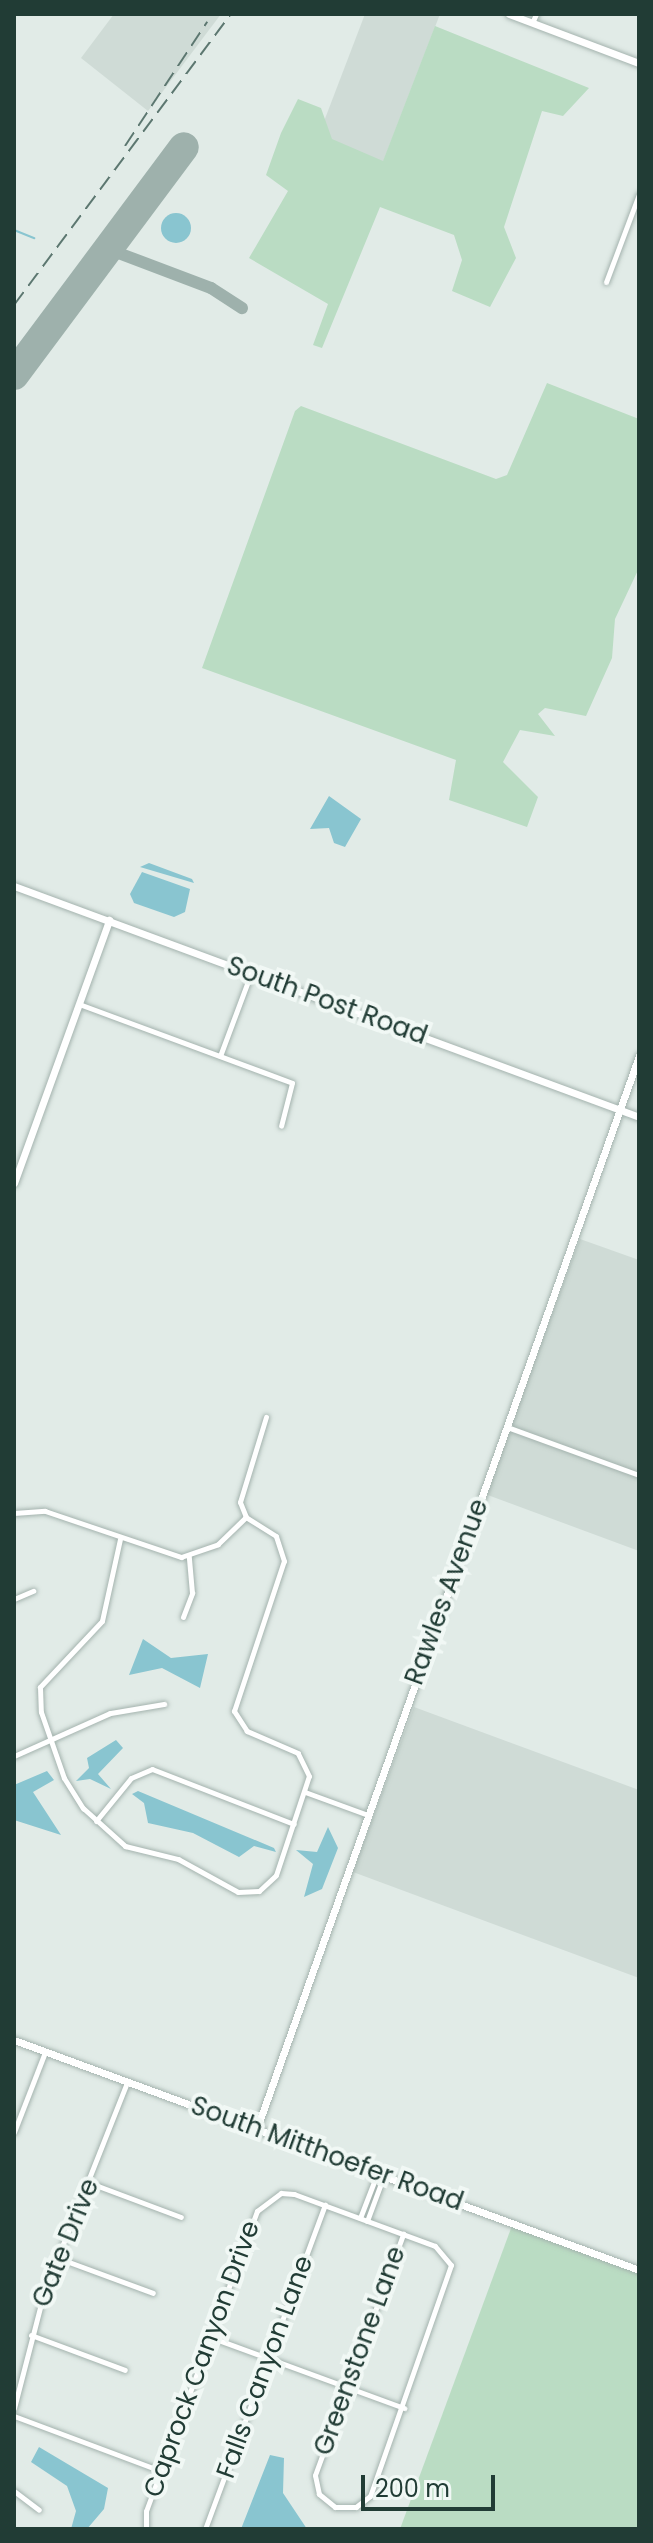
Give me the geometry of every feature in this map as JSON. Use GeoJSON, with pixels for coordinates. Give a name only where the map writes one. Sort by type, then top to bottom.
{"type":"FeatureCollection","features":[{"type":"Feature","properties":{"kind":"main road"},"geometry":{"type":"LineString","coordinates":[[509,14],[531,18],[639,63]]}},
{"type":"Feature","properties":{"kind":"main road","name":"South Post Road"},"geometry":{"type":"LineString","coordinates":[[14,886],[639,1117]]}},
{"type":"Feature","properties":{"kind":"main road"},"geometry":{"type":"LineString","coordinates":[[14,1183],[109,920]]}},
{"type":"Feature","properties":{"kind":"main road","name":"Rawles Avenue"},"geometry":{"type":"LineString","coordinates":[[257,2128],[639,1056]]}},
{"type":"Feature","properties":{"kind":"main road","name":"South Mitthoefer Road"},"geometry":{"type":"LineString","coordinates":[[14,2040],[639,2270]]}},
{"type":"Feature","properties":{"kind":"street"},"geometry":{"type":"LineString","coordinates":[[606,282],[639,194]]}},
{"type":"Feature","properties":{"kind":"street"},"geometry":{"type":"LineString","coordinates":[[220,1056],[251,973]]}},
{"type":"Feature","properties":{"kind":"street"},"geometry":{"type":"LineString","coordinates":[[79,1004],[295,1087],[281,1126]]}},
{"type":"Feature","properties":{"kind":"street"},"geometry":{"type":"LineString","coordinates":[[120,1539],[102,1621],[40,1687],[51,1743],[71,1792],[96,1821],[132,1849],[178,1859],[238,1892],[259,1891],[274,1878],[305,1792],[309,1772],[299,1754],[247,1731],[234,1714],[284,1561],[276,1536],[246,1517],[239,1493],[266,1417]]}},
{"type":"Feature","properties":{"kind":"street"},"geometry":{"type":"LineString","coordinates":[[506,1426],[639,1475]]}},
{"type":"Feature","properties":{"kind":"street"},"geometry":{"type":"LineString","coordinates":[[14,1513],[45,1511],[120,1539],[189,1556],[218,1544],[246,1517]]}},
{"type":"Feature","properties":{"kind":"street"},"geometry":{"type":"LineString","coordinates":[[183,1617],[192,1593],[189,1556]]}},
{"type":"Feature","properties":{"kind":"street"},"geometry":{"type":"LineString","coordinates":[[14,1599],[33,1591]]}},
{"type":"Feature","properties":{"kind":"street"},"geometry":{"type":"LineString","coordinates":[[14,1756],[51,1743],[110,1713],[164,1704]]}},
{"type":"Feature","properties":{"kind":"street"},"geometry":{"type":"LineString","coordinates":[[96,1821],[131,1778],[152,1769],[294,1824]]}},
{"type":"Feature","properties":{"kind":"street"},"geometry":{"type":"LineString","coordinates":[[305,1792],[368,1815]]}},
{"type":"Feature","properties":{"kind":"street"},"geometry":{"type":"LineString","coordinates":[[14,2132],[45,2051]]}},
{"type":"Feature","properties":{"kind":"street","name":"Gate Drive"},"geometry":{"type":"LineString","coordinates":[[14,2408],[31,2335],[127,2081]]}},
{"type":"Feature","properties":{"kind":"street"},"geometry":{"type":"LineString","coordinates":[[364,2220],[380,2174]]}},
{"type":"Feature","properties":{"kind":"street"},"geometry":{"type":"LineString","coordinates":[[90,2183],[181,2217]]}},
{"type":"Feature","properties":{"kind":"street","name":"Caprock Canyon Drive"},"geometry":{"type":"LineString","coordinates":[[146,2529],[161,2471],[257,2211],[274,2195],[325,2205]]}},
{"type":"Feature","properties":{"kind":"street"},"geometry":{"type":"LineString","coordinates":[[210,2337],[404,2408],[451,2281],[449,2261],[439,2248],[325,2205]]}},
{"type":"Feature","properties":{"kind":"street","name":"Falls Canyon Lane"},"geometry":{"type":"LineString","coordinates":[[205,2529],[325,2205]]}},
{"type":"Feature","properties":{"kind":"street","name":"Greenstone Lane"},"geometry":{"type":"LineString","coordinates":[[403,2234],[315,2475],[319,2494],[335,2507],[356,2507],[373,2491],[404,2408]]}},
{"type":"Feature","properties":{"kind":"street"},"geometry":{"type":"LineString","coordinates":[[58,2258],[153,2293]]}},
{"type":"Feature","properties":{"kind":"street"},"geometry":{"type":"LineString","coordinates":[[31,2335],[125,2370]]}},
{"type":"Feature","properties":{"kind":"street"},"geometry":{"type":"LineString","coordinates":[[14,2416],[161,2471]]}},
{"type":"Feature","properties":{"kind":"street"},"geometry":{"type":"LineString","coordinates":[[14,2491],[39,2510]]}},
{"type":"Feature","properties":{"kind":"shaded area"},"geometry":{"type":"Polygon","coordinates":[[[114,14],[221,14],[148,111],[81,58],[114,14]]]}},
{"type":"Feature","properties":{"kind":"shaded area"},"geometry":{"type":"Polygon","coordinates":[[[365,14],[440,14],[383,162],[318,137],[365,14]]]}},
{"type":"Feature","properties":{"kind":"shaded area"},"geometry":{"type":"Polygon","coordinates":[[[580,1239],[639,1260],[639,1551],[485,1494],[580,1239]]]}},
{"type":"Feature","properties":{"kind":"shaded area"},"geometry":{"type":"Polygon","coordinates":[[[414,1707],[639,1790],[639,1978],[353,1872],[414,1707]]]}},
{"type":"Feature","properties":{"kind":"green space"},"geometry":{"type":"Polygon","coordinates":[[[435,26],[589,88],[563,116],[542,111],[504,227],[516,258],[490,307],[452,291],[462,260],[454,235],[380,207],[322,348],[313,345],[328,304],[249,258],[288,191],[266,175],[281,133],[298,99],[321,108],[332,139],[383,161],[435,26]]]}},
{"type":"Feature","properties":{"kind":"green space"},"geometry":{"type":"Polygon","coordinates":[[[547,383],[639,419],[639,568],[615,619],[612,658],[586,716],[545,708],[538,714],[555,736],[520,730],[503,762],[538,797],[527,827],[449,800],[456,760],[202,668],[295,411],[301,406],[496,479],[507,475],[547,383]]]}},
{"type":"Feature","properties":{"kind":"green space"},"geometry":{"type":"Polygon","coordinates":[[[513,2223],[639,2269],[639,2529],[400,2529],[513,2223]]]}},
{"type":"Feature","properties":{"kind":"water"},"geometry":{"type":"Polygon","coordinates":[[[176,213],[187,217],[191,228],[187,239],[176,243],[165,239],[161,228],[165,217],[176,213]]]}},
{"type":"Feature","properties":{"kind":"water"},"geometry":{"type":"Polygon","coordinates":[[[329,796],[361,819],[345,847],[334,843],[329,828],[310,829],[329,796]]]}},
{"type":"Feature","properties":{"kind":"water"},"geometry":{"type":"Polygon","coordinates":[[[149,863],[192,879],[194,883],[140,867],[149,863]]]}},
{"type":"Feature","properties":{"kind":"water"},"geometry":{"type":"Polygon","coordinates":[[[142,872],[190,889],[185,912],[174,917],[134,903],[130,894],[142,872]]]}},
{"type":"Feature","properties":{"kind":"water"},"geometry":{"type":"Polygon","coordinates":[[[143,1639],[171,1658],[208,1654],[200,1688],[162,1668],[129,1675],[143,1639]]]}},
{"type":"Feature","properties":{"kind":"water"},"geometry":{"type":"Polygon","coordinates":[[[116,1740],[123,1748],[98,1774],[111,1789],[90,1779],[76,1781],[89,1768],[87,1758],[116,1740]]]}},
{"type":"Feature","properties":{"kind":"water"},"geometry":{"type":"Polygon","coordinates":[[[47,1771],[54,1780],[33,1792],[61,1835],[14,1820],[14,1785],[47,1771]]]}},
{"type":"Feature","properties":{"kind":"water"},"geometry":{"type":"Polygon","coordinates":[[[138,1791],[274,1848],[276,1852],[254,1846],[239,1857],[193,1833],[148,1823],[144,1803],[132,1794],[138,1791]]]}},
{"type":"Feature","properties":{"kind":"water"},"geometry":{"type":"Polygon","coordinates":[[[328,1827],[338,1848],[322,1889],[304,1897],[313,1864],[296,1850],[317,1852],[328,1827]]]}},
{"type":"Feature","properties":{"kind":"water"},"geometry":{"type":"Polygon","coordinates":[[[39,2447],[108,2488],[104,2509],[87,2529],[71,2529],[76,2511],[67,2486],[31,2462],[39,2447]]]}},
{"type":"Feature","properties":{"kind":"water"},"geometry":{"type":"Polygon","coordinates":[[[270,2455],[284,2458],[283,2493],[307,2529],[241,2529],[270,2455]]]}},
{"type":"Feature","properties":{"kind":"waterway"},"geometry":{"type":"LineString","coordinates":[[14,230],[34,238]]}},
{"type":"Feature","properties":{"kind":"taxiway"},"geometry":{"type":"LineString","coordinates":[[104,254],[113,251],[211,288],[242,308]]}},
{"type":"Feature","properties":{"kind":"runway"},"geometry":{"type":"LineString","coordinates":[[14,375],[184,147]]}},
{"type":"Feature","properties":{"kind":"railway"},"geometry":{"type":"LineString","coordinates":[[14,305],[231,14]]}},
{"type":"Feature","properties":{"kind":"railway"},"geometry":{"type":"LineString","coordinates":[[125,146],[207,22]]}}]}
